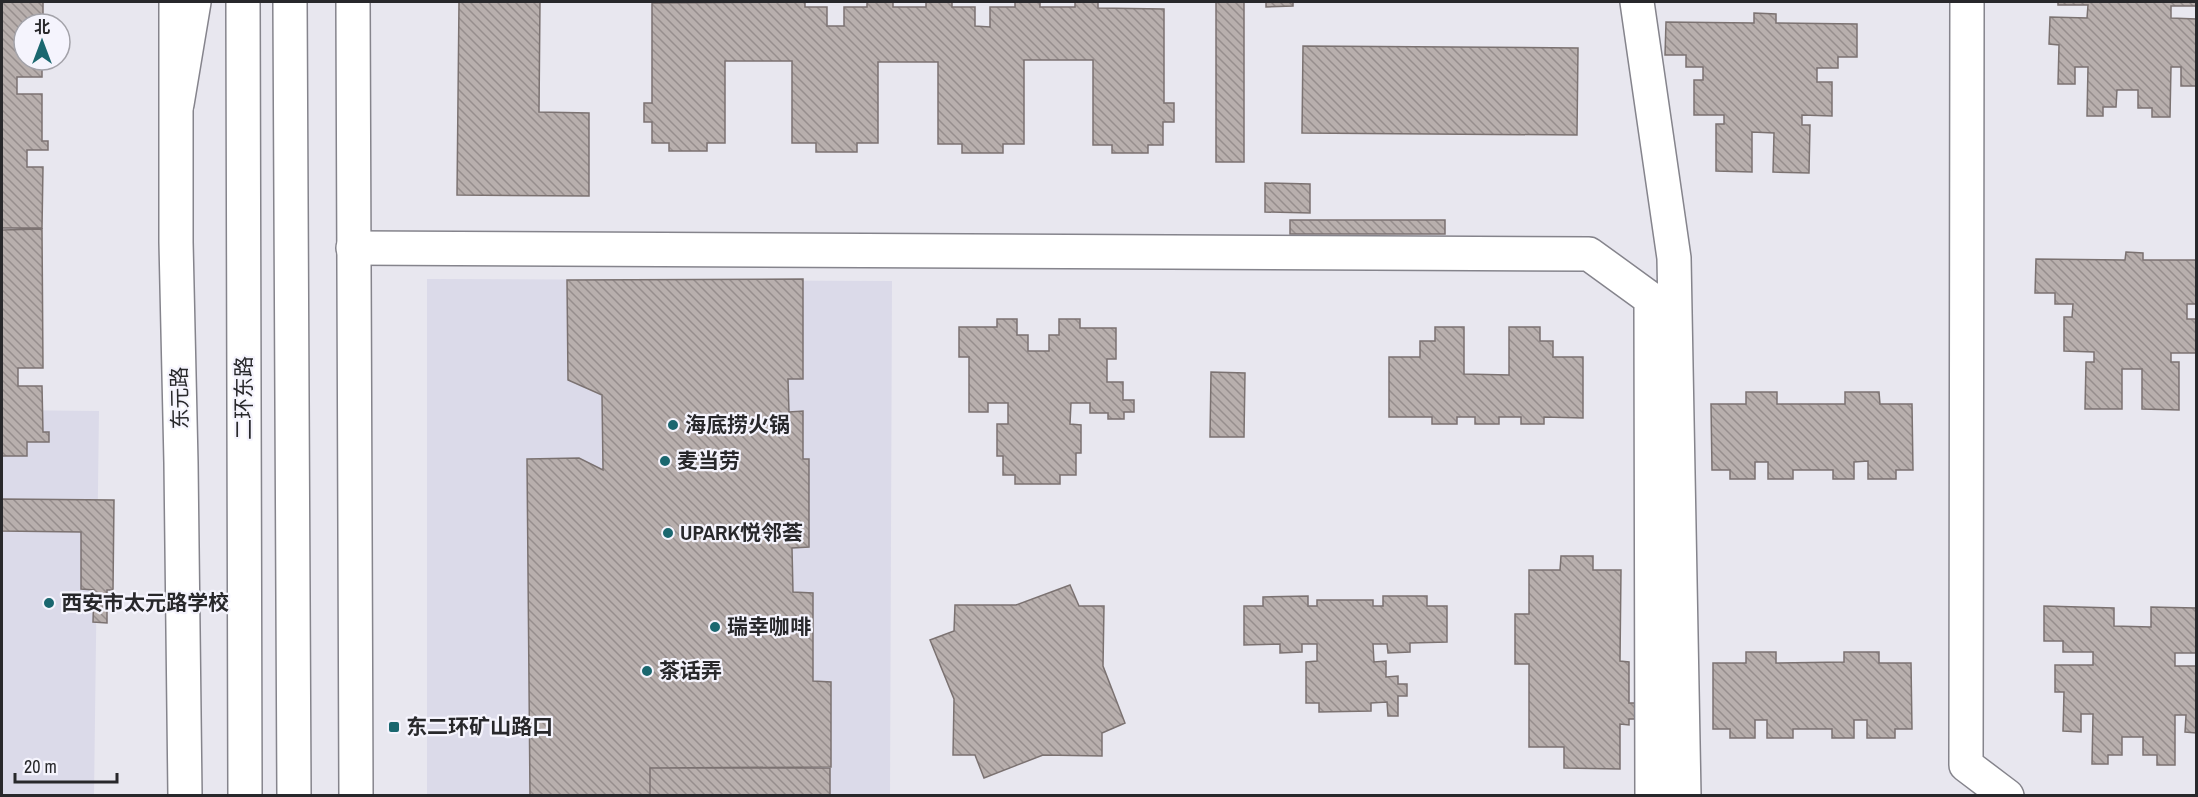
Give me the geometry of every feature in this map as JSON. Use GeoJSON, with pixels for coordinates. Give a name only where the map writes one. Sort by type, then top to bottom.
{"type":"FeatureCollection","features":[{"type":"Feature","properties":{"kind":"main road","name":"东元路"},"geometry":{"type":"LineString","coordinates":[[176,2],[176,242],[185,795]]}},
{"type":"Feature","properties":{"kind":"main road"},"geometry":{"type":"LineString","coordinates":[[177,104],[194,2]]}},
{"type":"Feature","properties":{"kind":"main road","name":"二环东路"},"geometry":{"type":"LineString","coordinates":[[243,2],[245,795]]}},
{"type":"Feature","properties":{"kind":"main road"},"geometry":{"type":"LineString","coordinates":[[290,2],[294,795]]}},
{"type":"Feature","properties":{"kind":"main road"},"geometry":{"type":"LineString","coordinates":[[291,117],[309,2]]}},
{"type":"Feature","properties":{"kind":"main road"},"geometry":{"type":"LineString","coordinates":[[353,2],[356,795]]}},
{"type":"Feature","properties":{"kind":"main road"},"geometry":{"type":"LineString","coordinates":[[1637,2],[1674,258],[1684,795]]}},
{"type":"Feature","properties":{"kind":"main road"},"geometry":{"type":"LineString","coordinates":[[1967,2],[1966,765],[2007,795]]}},
{"type":"Feature","properties":{"kind":"main road"},"geometry":{"type":"LineString","coordinates":[[353,248],[1589,254],[1652,299],[1652,795]]}},
{"type":"Feature","properties":{"kind":"shaded area"},"geometry":{"type":"Polygon","coordinates":[[[427,279],[892,281],[890,795],[427,796],[427,279]]]}},
{"type":"Feature","properties":{"kind":"shaded area","name":"西安市太元路学校"},"geometry":{"type":"Polygon","coordinates":[[[2,410],[99,411],[94,795],[2,796],[2,410]]]}},
{"type":"Feature","properties":{"kind":"building"},"geometry":{"type":"Polygon","coordinates":[[[2,2],[43,2],[43,12],[12,12],[12,72],[42,72],[42,77],[17,77],[17,94],[42,94],[42,141],[48,141],[48,150],[27,150],[27,167],[43,167],[42,228],[2,228],[2,2]]]}},
{"type":"Feature","properties":{"kind":"building"},"geometry":{"type":"Polygon","coordinates":[[[459,2],[540,2],[539,112],[589,113],[589,196],[457,195],[459,2]]]}},
{"type":"Feature","properties":{"kind":"building"},"geometry":{"type":"Polygon","coordinates":[[[805,2],[805,7],[827,7],[827,26],[844,26],[844,7],[867,7],[867,2],[893,2],[893,7],[926,7],[926,2],[952,2],[952,7],[975,7],[975,26],[990,27],[990,7],[1015,7],[1015,2],[1040,2],[1040,7],[1075,7],[1075,2],[1098,2],[1098,8],[1164,9],[1164,103],[1174,103],[1174,122],[1163,122],[1163,145],[1148,145],[1148,153],[1112,153],[1112,145],[1093,145],[1093,60],[1024,60],[1024,144],[1003,144],[1003,153],[962,153],[962,144],[938,144],[938,62],[878,62],[878,143],[857,143],[857,152],[816,152],[816,143],[792,143],[792,61],[725,61],[725,143],[707,143],[707,151],[669,151],[669,143],[652,143],[652,122],[644,122],[644,103],[652,103],[652,3],[805,2]]]}},
{"type":"Feature","properties":{"kind":"building"},"geometry":{"type":"Polygon","coordinates":[[[1216,2],[1244,2],[1244,162],[1216,162],[1216,2]]]}},
{"type":"Feature","properties":{"kind":"building"},"geometry":{"type":"Polygon","coordinates":[[[1266,2],[1293,2],[1293,6],[1266,7],[1266,2]]]}},
{"type":"Feature","properties":{"kind":"building"},"geometry":{"type":"Polygon","coordinates":[[[2058,2],[2196,2],[2196,6],[2171,6],[2171,18],[2196,19],[2196,86],[2181,86],[2181,67],[2171,67],[2170,117],[2152,117],[2152,108],[2138,108],[2138,90],[2117,90],[2116,107],[2103,107],[2103,116],[2087,116],[2088,67],[2075,67],[2075,84],[2058,84],[2059,45],[2049,44],[2050,17],[2087,18],[2088,5],[2058,5],[2058,2]]]}},
{"type":"Feature","properties":{"kind":"building"},"geometry":{"type":"Polygon","coordinates":[[[1754,13],[1776,14],[1776,23],[1857,24],[1857,57],[1838,57],[1838,68],[1817,68],[1817,82],[1832,82],[1832,116],[1802,115],[1802,125],[1810,125],[1809,173],[1773,172],[1774,133],[1752,132],[1752,172],[1716,171],[1716,124],[1724,124],[1724,115],[1694,115],[1694,80],[1703,80],[1703,67],[1686,67],[1686,55],[1665,55],[1666,22],[1754,23],[1754,13]]]}},
{"type":"Feature","properties":{"kind":"building"},"geometry":{"type":"Polygon","coordinates":[[[1303,46],[1578,48],[1577,135],[1302,133],[1303,46]]]}},
{"type":"Feature","properties":{"kind":"building"},"geometry":{"type":"Polygon","coordinates":[[[1265,183],[1310,184],[1310,213],[1265,212],[1265,183]]]}},
{"type":"Feature","properties":{"kind":"building"},"geometry":{"type":"Polygon","coordinates":[[[1290,220],[1445,220],[1445,234],[1290,234],[1290,220]]]}},
{"type":"Feature","properties":{"kind":"building"},"geometry":{"type":"Polygon","coordinates":[[[42,229],[43,368],[18,368],[18,386],[42,386],[43,432],[49,432],[49,442],[27,442],[27,456],[2,456],[2,230],[42,229]]]}},
{"type":"Feature","properties":{"kind":"building"},"geometry":{"type":"Polygon","coordinates":[[[2126,252],[2143,253],[2143,260],[2196,260],[2196,304],[2187,304],[2187,319],[2196,319],[2196,353],[2171,353],[2171,362],[2179,362],[2179,410],[2142,409],[2142,369],[2122,369],[2122,409],[2085,409],[2086,362],[2094,362],[2094,352],[2064,351],[2064,317],[2072,317],[2073,304],[2055,304],[2055,293],[2035,293],[2036,259],[2125,260],[2126,252]]]}},
{"type":"Feature","properties":{"kind":"building","name":"UPARK悦邻荟"},"geometry":{"type":"Polygon","coordinates":[[[803,279],[803,379],[788,379],[789,412],[803,411],[803,459],[809,459],[809,547],[792,548],[793,592],[813,593],[813,681],[831,682],[831,767],[650,768],[650,796],[530,796],[527,459],[579,458],[603,470],[602,395],[568,380],[567,280],[803,279]]]}},
{"type":"Feature","properties":{"kind":"building"},"geometry":{"type":"Polygon","coordinates":[[[997,319],[1017,319],[1017,335],[1028,335],[1028,351],[1049,351],[1049,335],[1059,335],[1059,319],[1080,319],[1080,328],[1116,328],[1116,359],[1107,359],[1107,382],[1123,382],[1123,400],[1134,400],[1134,412],[1124,412],[1124,419],[1108,419],[1108,413],[1090,413],[1090,403],[1071,403],[1070,424],[1081,425],[1081,453],[1076,453],[1076,475],[1060,475],[1060,484],[1015,484],[1015,475],[1003,475],[1003,456],[997,456],[997,424],[1008,424],[1008,403],[988,403],[988,412],[969,412],[969,357],[959,357],[959,327],[997,327],[997,319]]]}},
{"type":"Feature","properties":{"kind":"building"},"geometry":{"type":"Polygon","coordinates":[[[1435,327],[1464,327],[1464,374],[1509,375],[1509,327],[1540,327],[1540,341],[1553,341],[1553,357],[1583,357],[1583,418],[1544,417],[1544,424],[1521,424],[1521,417],[1499,417],[1499,424],[1475,424],[1475,417],[1457,417],[1457,424],[1432,424],[1432,417],[1389,417],[1389,357],[1420,357],[1420,341],[1435,341],[1435,327]]]}},
{"type":"Feature","properties":{"kind":"building"},"geometry":{"type":"Polygon","coordinates":[[[1211,372],[1245,373],[1244,437],[1210,437],[1211,372]]]}},
{"type":"Feature","properties":{"kind":"building"},"geometry":{"type":"Polygon","coordinates":[[[1746,392],[1777,392],[1777,404],[1845,404],[1845,392],[1879,392],[1880,404],[1912,404],[1913,470],[1896,470],[1896,479],[1868,479],[1868,461],[1854,462],[1854,479],[1833,479],[1833,470],[1793,470],[1793,479],[1768,479],[1768,462],[1755,462],[1755,479],[1730,479],[1730,470],[1712,470],[1711,404],[1746,404],[1746,392]]]}},
{"type":"Feature","properties":{"kind":"building"},"geometry":{"type":"Polygon","coordinates":[[[2,499],[114,500],[113,590],[107,590],[107,623],[93,622],[94,590],[81,589],[81,532],[2,531],[2,499]]]}},
{"type":"Feature","properties":{"kind":"building"},"geometry":{"type":"Polygon","coordinates":[[[1561,556],[1593,556],[1593,570],[1621,570],[1620,661],[1629,662],[1629,703],[1641,703],[1641,719],[1629,719],[1629,725],[1620,724],[1620,769],[1564,768],[1564,747],[1529,747],[1529,664],[1515,664],[1515,614],[1529,614],[1529,570],[1560,570],[1561,556]]]}},
{"type":"Feature","properties":{"kind":"building"},"geometry":{"type":"Polygon","coordinates":[[[1070,585],[1079,606],[1104,606],[1103,666],[1125,723],[1102,733],[1102,756],[1043,755],[984,778],[975,755],[953,755],[954,699],[930,640],[954,631],[955,605],[1016,605],[1070,585]]]}},
{"type":"Feature","properties":{"kind":"building"},"geometry":{"type":"Polygon","coordinates":[[[1308,596],[1308,606],[1317,606],[1317,600],[1373,600],[1373,606],[1383,606],[1383,596],[1427,596],[1427,606],[1447,606],[1447,642],[1410,643],[1410,652],[1388,653],[1387,644],[1373,644],[1374,662],[1386,661],[1386,677],[1398,676],[1398,684],[1407,684],[1407,696],[1398,696],[1398,716],[1388,716],[1387,702],[1371,703],[1371,711],[1319,712],[1319,703],[1306,703],[1306,662],[1317,661],[1317,644],[1302,644],[1302,652],[1280,653],[1280,644],[1244,645],[1244,606],[1263,606],[1263,597],[1308,596]]]}},
{"type":"Feature","properties":{"kind":"building"},"geometry":{"type":"Polygon","coordinates":[[[2044,606],[2114,608],[2114,626],[2151,627],[2151,607],[2196,608],[2196,653],[2175,653],[2175,666],[2196,666],[2196,733],[2185,732],[2186,715],[2175,715],[2175,765],[2157,765],[2157,755],[2143,755],[2143,737],[2122,737],[2122,755],[2108,755],[2108,764],[2092,764],[2093,714],[2081,714],[2081,732],[2063,731],[2064,692],[2055,692],[2055,665],[2093,665],[2093,652],[2063,652],[2063,641],[2044,641],[2044,606]]]}},
{"type":"Feature","properties":{"kind":"building"},"geometry":{"type":"Polygon","coordinates":[[[1746,652],[1776,652],[1776,663],[1844,662],[1844,652],[1879,652],[1879,663],[1911,663],[1912,729],[1895,729],[1895,738],[1867,738],[1867,720],[1854,720],[1854,738],[1832,738],[1832,729],[1793,729],[1793,738],[1767,738],[1767,720],[1755,720],[1755,738],[1730,738],[1730,729],[1713,729],[1713,663],[1746,663],[1746,652]]]}},
{"type":"Feature","properties":{"kind":"building"},"geometry":{"type":"Polygon","coordinates":[[[650,768],[830,768],[830,796],[650,796],[650,768]]]}},
{"type":"Feature","properties":{"kind":"place","name":"海底捞火锅"},"geometry":{"type":"Point","coordinates":[673,425]}},
{"type":"Feature","properties":{"kind":"place","name":"麦当劳"},"geometry":{"type":"Point","coordinates":[665,461]}},
{"type":"Feature","properties":{"kind":"place","name":"UPARK悦邻荟"},"geometry":{"type":"Point","coordinates":[668,533]}},
{"type":"Feature","properties":{"kind":"place","name":"西安市太元路学校"},"geometry":{"type":"Point","coordinates":[49,603]}},
{"type":"Feature","properties":{"kind":"place","name":"瑞幸咖啡"},"geometry":{"type":"Point","coordinates":[715,627]}},
{"type":"Feature","properties":{"kind":"place","name":"茶话弄"},"geometry":{"type":"Point","coordinates":[647,671]}},
{"type":"Feature","properties":{"kind":"place","name":"东二环矿山路口"},"geometry":{"type":"Point","coordinates":[394,727]}}]}
